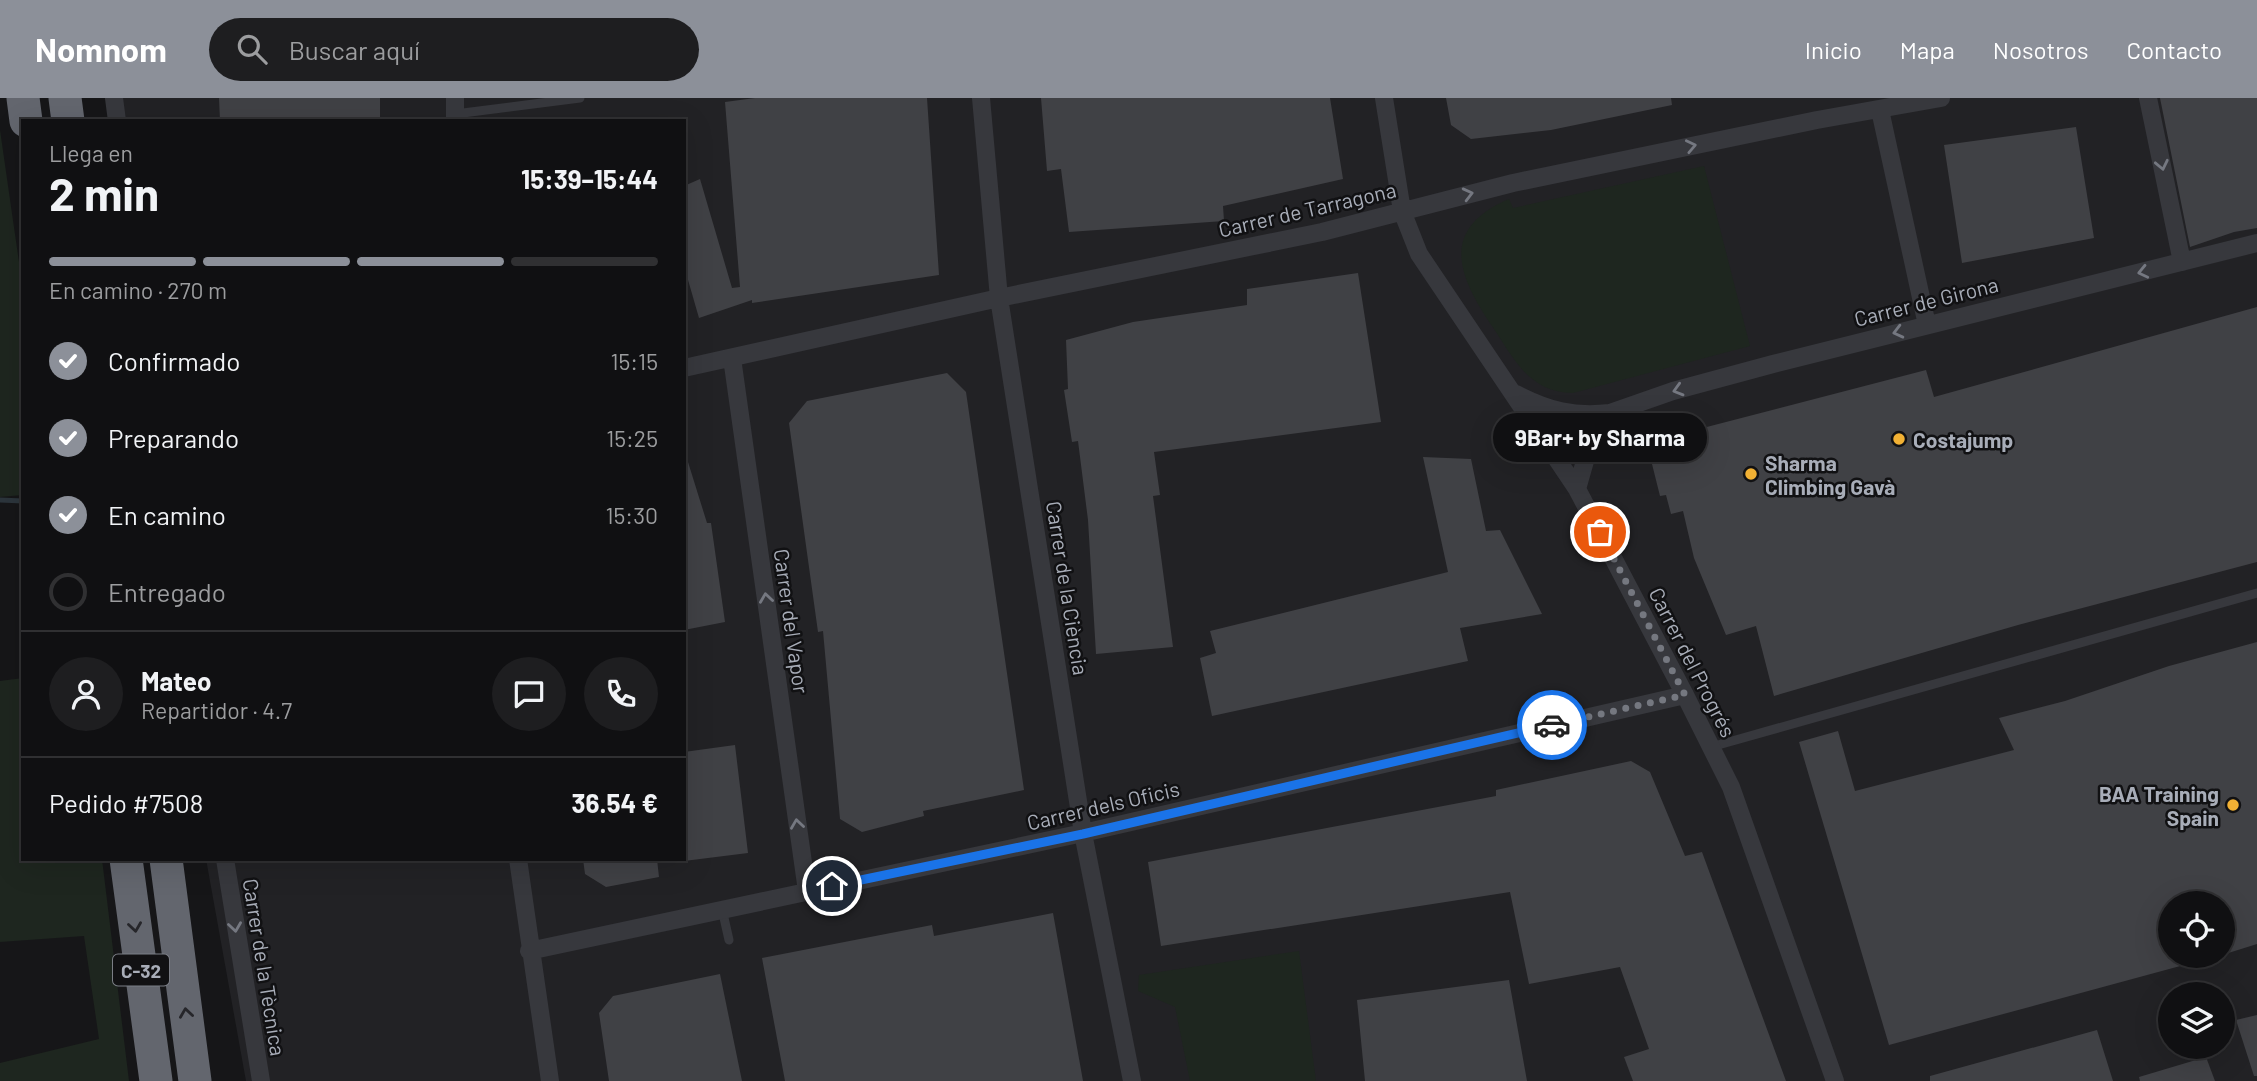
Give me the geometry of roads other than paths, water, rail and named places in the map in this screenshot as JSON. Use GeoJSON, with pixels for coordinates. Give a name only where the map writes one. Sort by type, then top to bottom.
{"type":"FeatureCollection","features":[{"type":"Feature","properties":{"kind":"highway"},"geometry":{"type":"LineString","coordinates":[[23,98],[26,119]]}},
{"type":"Feature","properties":{"kind":"highway"},"geometry":{"type":"LineString","coordinates":[[65,98],[68,119]]}},
{"type":"Feature","properties":{"kind":"highway","name":"C-32"},"geometry":{"type":"LineString","coordinates":[[126,861],[156,1081]]}},
{"type":"Feature","properties":{"kind":"highway","name":"C-32"},"geometry":{"type":"LineString","coordinates":[[166,861],[195,1081]]}},
{"type":"Feature","properties":{"kind":"street"},"geometry":{"type":"LineString","coordinates":[[114,98],[117,119]]}},
{"type":"Feature","properties":{"kind":"street","name":"Carrer de la Ciència"},"geometry":{"type":"LineString","coordinates":[[981,98],[999,298],[1083,834],[1132,1081]]}},
{"type":"Feature","properties":{"kind":"street","name":"Carrer del Progrés"},"geometry":{"type":"LineString","coordinates":[[1384,98],[1402,211],[1419,254],[1577,489],[1685,695],[1731,787],[1835,1081]]}},
{"type":"Feature","properties":{"kind":"street","name":"Carrer de Tarragona"},"geometry":{"type":"LineString","coordinates":[[686,368],[999,298],[1322,232],[1527,180],[1817,120],[1941,98]]}},
{"type":"Feature","properties":{"kind":"street"},"geometry":{"type":"LineString","coordinates":[[2148,98],[2182,262]]}},
{"type":"Feature","properties":{"kind":"street"},"geometry":{"type":"LineString","coordinates":[[1880,110],[1927,325]]}},
{"type":"Feature","properties":{"kind":"street","name":"Carrer de Girona"},"geometry":{"type":"LineString","coordinates":[[1513,393],[1556,412],[1576,416],[1610,413],[1673,391],[2257,243]]}},
{"type":"Feature","properties":{"kind":"street","name":"Carrer del Vapor"},"geometry":{"type":"LineString","coordinates":[[732,358],[807,891]]}},
{"type":"Feature","properties":{"kind":"street"},"geometry":{"type":"LineString","coordinates":[[1577,489],[1589,447],[1610,413]]}},
{"type":"Feature","properties":{"kind":"street","name":"Carrer dels Oficis"},"geometry":{"type":"LineString","coordinates":[[529,951],[1083,834],[1685,695]]}},
{"type":"Feature","properties":{"kind":"street","name":"Carrer de la Tècnica"},"geometry":{"type":"LineString","coordinates":[[225,861],[261,1081]]}},
{"type":"Feature","properties":{"kind":"street"},"geometry":{"type":"LineString","coordinates":[[518,861],[529,951],[550,1081]]}},
{"type":"Feature","properties":{"kind":"lane"},"geometry":{"type":"LineString","coordinates":[[455,111],[580,98]]}},
{"type":"Feature","properties":{"kind":"lane"},"geometry":{"type":"LineString","coordinates":[[1711,747],[2257,593]]}},
{"type":"Feature","properties":{"kind":"lane"},"geometry":{"type":"LineString","coordinates":[[722,909],[729,940]]}},
{"type":"Feature","properties":{"kind":"waterway"},"geometry":{"type":"LineString","coordinates":[[0,500],[21,501]]}},
{"type":"Feature","properties":{"kind":"place","name":"Costajump"},"geometry":{"type":"Point","coordinates":[1899,439]}},
{"type":"Feature","properties":{"kind":"place","name":"Sharma Climbing Gavà"},"geometry":{"type":"Point","coordinates":[1751,474]}},
{"type":"Feature","properties":{"kind":"place","name":"9Bar+ by Sharma"},"geometry":{"type":"Point","coordinates":[1600,532]}},
{"type":"Feature","properties":{"kind":"place","name":"BAA Training Spain"},"geometry":{"type":"Point","coordinates":[2233,805]}}]}
